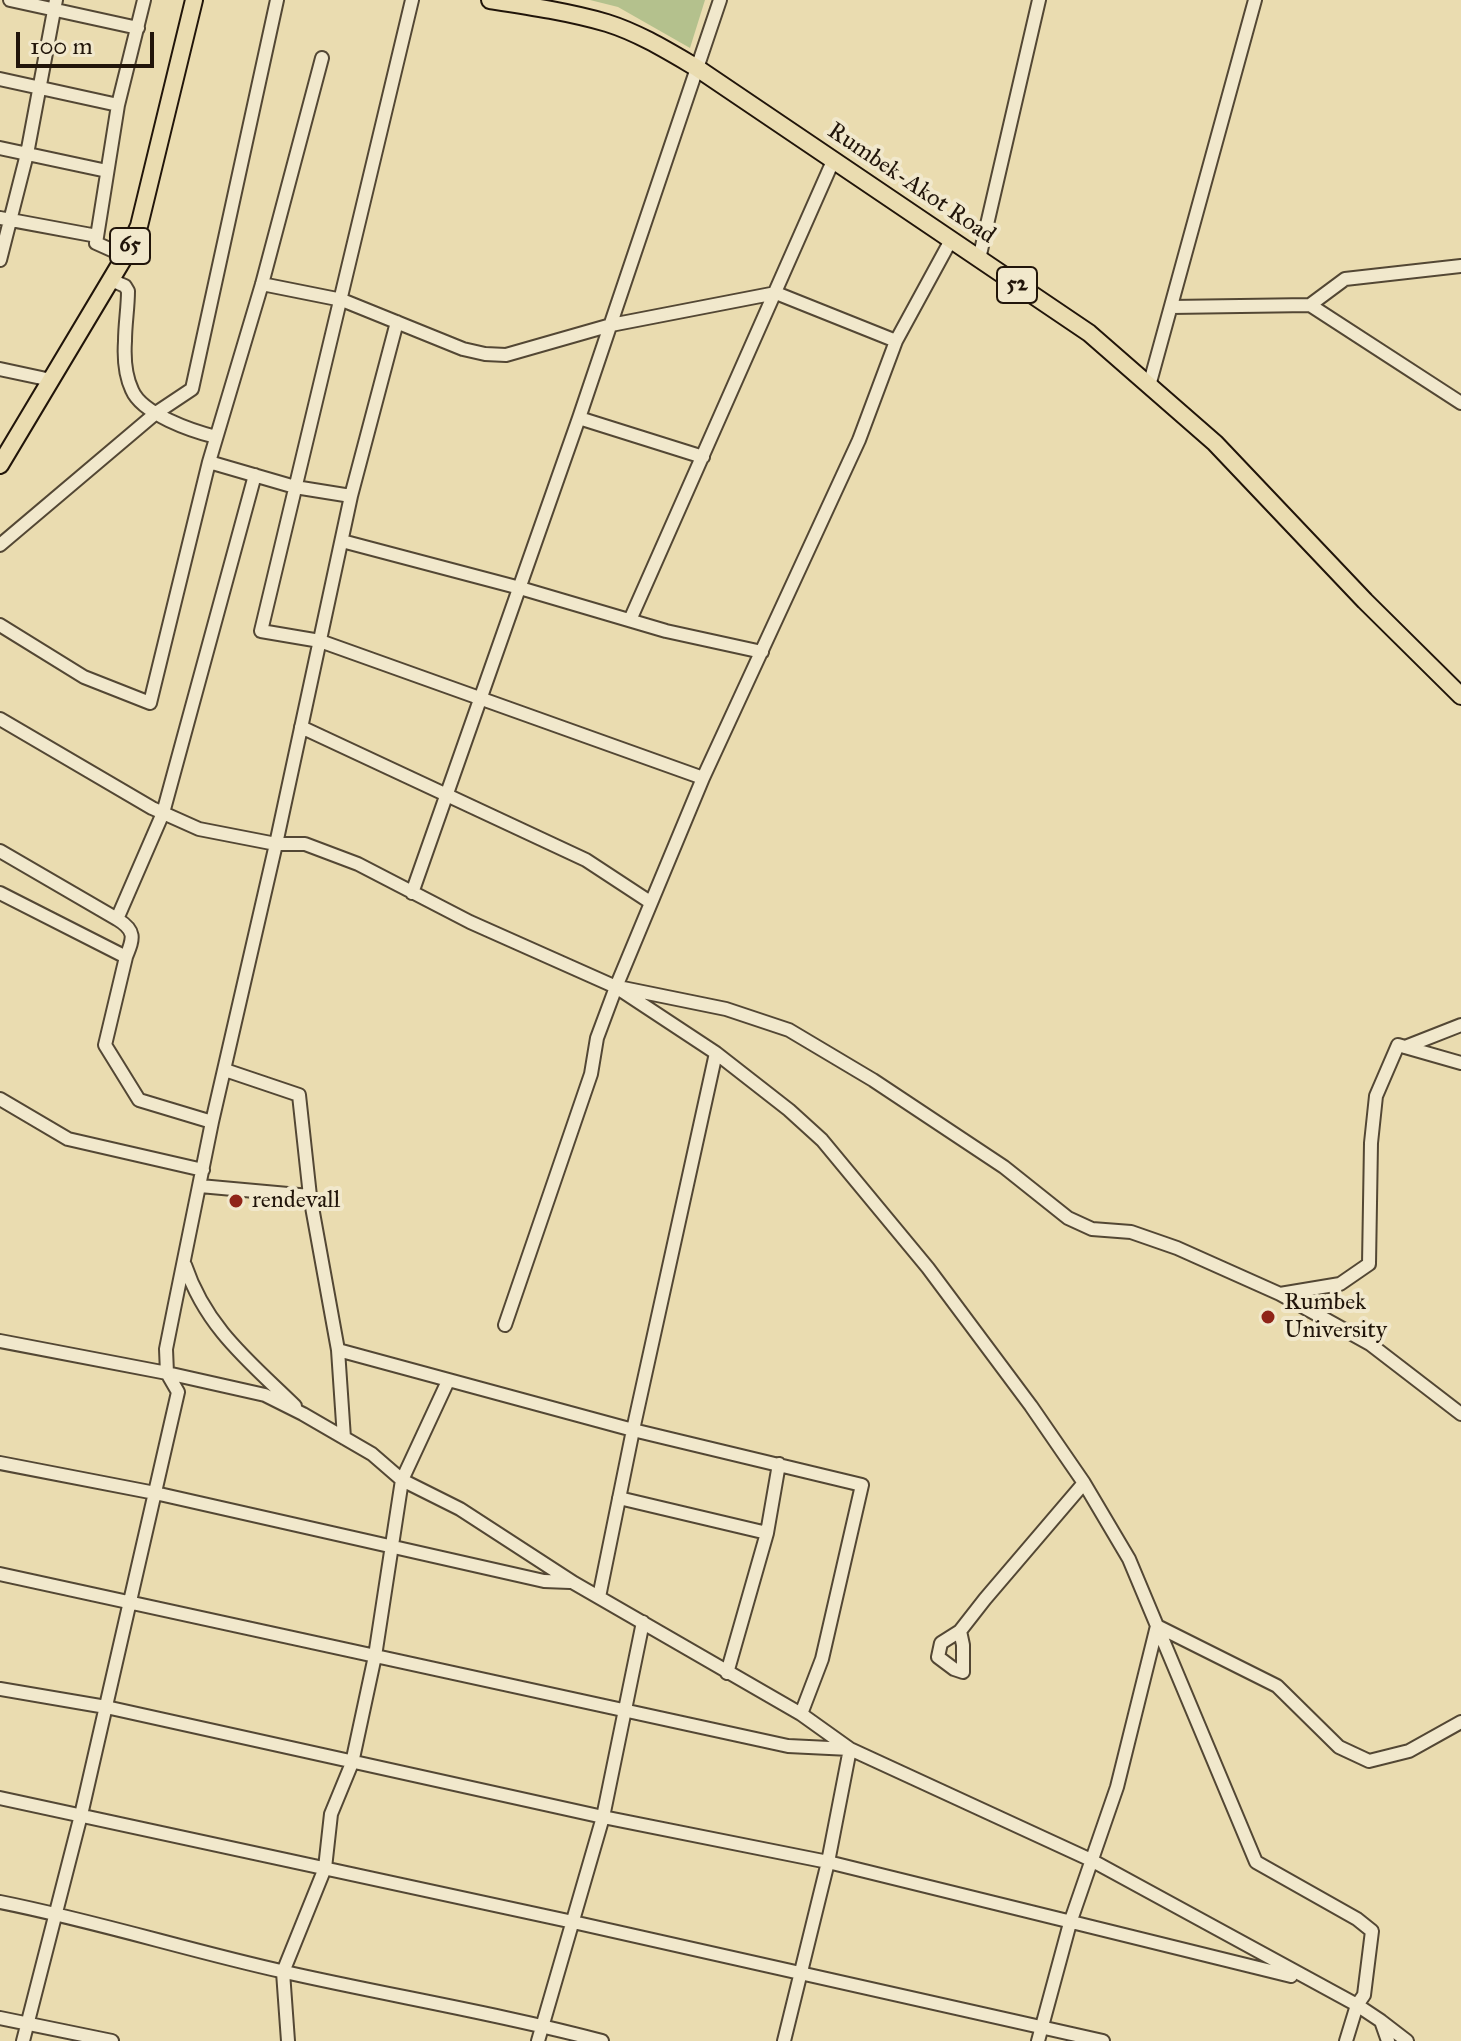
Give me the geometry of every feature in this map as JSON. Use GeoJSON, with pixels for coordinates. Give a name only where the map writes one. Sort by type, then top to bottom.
{"type":"FeatureCollection","features":[{"type":"Feature","properties":{"kind":"main road","name":"65"},"geometry":{"type":"LineString","coordinates":[[0,465],[6,445],[51,380],[125,256],[139,226],[194,0]]}},
{"type":"Feature","properties":{"kind":"main road","name":"Rumbek-Akot Road"},"geometry":{"type":"LineString","coordinates":[[490,0],[608,23],[642,37],[697,68],[1089,333],[1215,443],[1365,601],[1461,696]]}},
{"type":"Feature","properties":{"kind":"street"},"geometry":{"type":"LineString","coordinates":[[10,0],[55,5],[138,28]]}},
{"type":"Feature","properties":{"kind":"street"},"geometry":{"type":"LineString","coordinates":[[125,256],[96,243],[118,105],[144,0]]}},
{"type":"Feature","properties":{"kind":"street"},"geometry":{"type":"LineString","coordinates":[[0,545],[156,413],[192,389],[277,0]]}},
{"type":"Feature","properties":{"kind":"street"},"geometry":{"type":"LineString","coordinates":[[412,0],[261,631],[320,641],[703,778]]}},
{"type":"Feature","properties":{"kind":"street"},"geometry":{"type":"LineString","coordinates":[[412,893],[579,418],[720,0]]}},
{"type":"Feature","properties":{"kind":"street"},"geometry":{"type":"LineString","coordinates":[[979,259],[1039,0]]}},
{"type":"Feature","properties":{"kind":"street"},"geometry":{"type":"LineString","coordinates":[[1149,386],[1255,0]]}},
{"type":"Feature","properties":{"kind":"street"},"geometry":{"type":"LineString","coordinates":[[0,260],[6,219],[27,154],[55,5]]}},
{"type":"Feature","properties":{"kind":"street"},"geometry":{"type":"LineString","coordinates":[[0,625],[84,677],[150,703],[209,462],[262,284],[322,58]]}},
{"type":"Feature","properties":{"kind":"street"},"geometry":{"type":"LineString","coordinates":[[0,79],[118,105]]}},
{"type":"Feature","properties":{"kind":"street"},"geometry":{"type":"LineString","coordinates":[[0,148],[107,171]]}},
{"type":"Feature","properties":{"kind":"street"},"geometry":{"type":"LineString","coordinates":[[630,620],[833,161]]}},
{"type":"Feature","properties":{"kind":"street"},"geometry":{"type":"LineString","coordinates":[[6,219],[97,236]]}},
{"type":"Feature","properties":{"kind":"street"},"geometry":{"type":"LineString","coordinates":[[505,1325],[586,1089],[597,1038],[650,902],[703,778],[859,440],[896,341],[951,240]]}},
{"type":"Feature","properties":{"kind":"street"},"geometry":{"type":"LineString","coordinates":[[1310,305],[1345,279],[1461,266]]}},
{"type":"Feature","properties":{"kind":"street"},"geometry":{"type":"LineString","coordinates":[[111,280],[125,286],[128,291],[124,345],[132,391],[139,401],[156,413],[192,431],[216,437]]}},
{"type":"Feature","properties":{"kind":"street"},"geometry":{"type":"LineString","coordinates":[[262,284],[342,300],[463,349],[485,354],[506,355],[611,325],[776,293],[896,341]]}},
{"type":"Feature","properties":{"kind":"street"},"geometry":{"type":"LineString","coordinates":[[1171,307],[1310,305],[1461,403]]}},
{"type":"Feature","properties":{"kind":"street"},"geometry":{"type":"LineString","coordinates":[[23,2041],[81,1815],[178,1392],[167,1373],[166,1349],[212,1122],[351,496],[397,322]]}},
{"type":"Feature","properties":{"kind":"street"},"geometry":{"type":"LineString","coordinates":[[0,369],[51,380]]}},
{"type":"Feature","properties":{"kind":"street"},"geometry":{"type":"LineString","coordinates":[[579,418],[703,457]]}},
{"type":"Feature","properties":{"kind":"street"},"geometry":{"type":"LineString","coordinates":[[209,462],[295,487],[351,496]]}},
{"type":"Feature","properties":{"kind":"street"},"geometry":{"type":"LineString","coordinates":[[117,919],[163,813],[255,475]]}},
{"type":"Feature","properties":{"kind":"street"},"geometry":{"type":"LineString","coordinates":[[342,541],[666,631],[762,652]]}},
{"type":"Feature","properties":{"kind":"street"},"geometry":{"type":"LineString","coordinates":[[0,719],[163,813],[199,829],[276,844],[305,844],[358,864],[470,922],[616,987],[716,1053],[822,1140],[944,1288],[1084,1483],[1129,1559],[1256,1862],[1357,1919],[1372,1931],[1364,1995],[1357,2005],[1346,2041]]}},
{"type":"Feature","properties":{"kind":"street"},"geometry":{"type":"LineString","coordinates":[[301,727],[586,860],[650,902]]}},
{"type":"Feature","properties":{"kind":"street"},"geometry":{"type":"LineString","coordinates":[[0,851],[128,926],[132,942],[105,1045],[139,1100],[212,1122]]}},
{"type":"Feature","properties":{"kind":"street"},"geometry":{"type":"LineString","coordinates":[[0,893],[126,957]]}},
{"type":"Feature","properties":{"kind":"street"},"geometry":{"type":"LineString","coordinates":[[616,987],[726,1009],[789,1030],[873,1080],[991,1158],[1068,1218],[1092,1229],[1131,1232],[1177,1248],[1280,1294],[1370,1344],[1461,1414]]}},
{"type":"Feature","properties":{"kind":"street"},"geometry":{"type":"LineString","coordinates":[[1405,1047],[1461,1025]]}},
{"type":"Feature","properties":{"kind":"street"},"geometry":{"type":"LineString","coordinates":[[1280,1294],[1340,1284],[1369,1264],[1371,1143],[1376,1096],[1398,1045],[1461,1063]]}},
{"type":"Feature","properties":{"kind":"street"},"geometry":{"type":"LineString","coordinates":[[599,1597],[716,1053]]}},
{"type":"Feature","properties":{"kind":"street"},"geometry":{"type":"LineString","coordinates":[[225,1070],[299,1095],[310,1196],[338,1350],[344,1438]]}},
{"type":"Feature","properties":{"kind":"street"},"geometry":{"type":"LineString","coordinates":[[0,1099],[68,1139],[203,1170]]}},
{"type":"Feature","properties":{"kind":"street"},"geometry":{"type":"LineString","coordinates":[[200,1186],[310,1196]]}},
{"type":"Feature","properties":{"kind":"street"},"geometry":{"type":"LineString","coordinates":[[184,1262],[191,1283],[232,1346],[303,1414]]}},
{"type":"Feature","properties":{"kind":"street"},"geometry":{"type":"LineString","coordinates":[[0,1341],[265,1395],[372,1454],[402,1480],[460,1509],[574,1583],[801,1714],[850,1749],[1091,1860],[1357,2005],[1407,2041]]}},
{"type":"Feature","properties":{"kind":"street"},"geometry":{"type":"LineString","coordinates":[[338,1350],[633,1430],[862,1485],[822,1659],[801,1714]]}},
{"type":"Feature","properties":{"kind":"street"},"geometry":{"type":"LineString","coordinates":[[288,2041],[283,1972],[325,1868],[331,1814],[352,1763],[375,1656],[402,1480],[448,1381]]}},
{"type":"Feature","properties":{"kind":"street"},"geometry":{"type":"LineString","coordinates":[[0,1463],[155,1493],[544,1581],[574,1583]]}},
{"type":"Feature","properties":{"kind":"street"},"geometry":{"type":"LineString","coordinates":[[727,1673],[767,1533],[779,1464]]}},
{"type":"Feature","properties":{"kind":"street"},"geometry":{"type":"LineString","coordinates":[[960,1631],[1084,1483]]}},
{"type":"Feature","properties":{"kind":"street"},"geometry":{"type":"LineString","coordinates":[[619,1498],[767,1533]]}},
{"type":"Feature","properties":{"kind":"street"},"geometry":{"type":"LineString","coordinates":[[0,1574],[788,1746],[850,1749]]}},
{"type":"Feature","properties":{"kind":"street"},"geometry":{"type":"LineString","coordinates":[[538,2041],[603,1817],[643,1622]]}},
{"type":"Feature","properties":{"kind":"street"},"geometry":{"type":"LineString","coordinates":[[1157,1626],[1277,1686],[1339,1747],[1369,1761],[1409,1751],[1461,1722]]}},
{"type":"Feature","properties":{"kind":"street"},"geometry":{"type":"LineString","coordinates":[[1040,2035],[1070,1923],[1117,1787],[1157,1626]]}},
{"type":"Feature","properties":{"kind":"street"},"geometry":{"type":"LineString","coordinates":[[0,1689],[106,1707],[603,1817],[828,1862],[1306,1979]]}},
{"type":"Feature","properties":{"kind":"street"},"geometry":{"type":"LineString","coordinates":[[784,2041],[828,1862],[850,1749]]}},
{"type":"Feature","properties":{"kind":"street"},"geometry":{"type":"LineString","coordinates":[[0,1798],[573,1922],[800,1974],[1040,2035],[1103,2041]]}},
{"type":"Feature","properties":{"kind":"street"},"geometry":{"type":"LineString","coordinates":[[0,1902],[283,1972],[602,2041]]}},
{"type":"Feature","properties":{"kind":"street"},"geometry":{"type":"LineString","coordinates":[[0,2018],[112,2041]]}},
{"type":"Feature","properties":{"kind":"street"},"geometry":{"type":"LineString","coordinates":[[1381,2021],[1388,2041]]}},
{"type":"Feature","properties":{"kind":"green space"},"geometry":{"type":"Polygon","coordinates":[[[590,0],[705,0],[690,48],[618,7],[590,0]]]}},
{"type":"Feature","properties":{"kind":"place","name":"rendevall"},"geometry":{"type":"Point","coordinates":[236,1201]}},
{"type":"Feature","properties":{"kind":"place","name":"Rumbek University"},"geometry":{"type":"Point","coordinates":[1268,1317]}}]}
